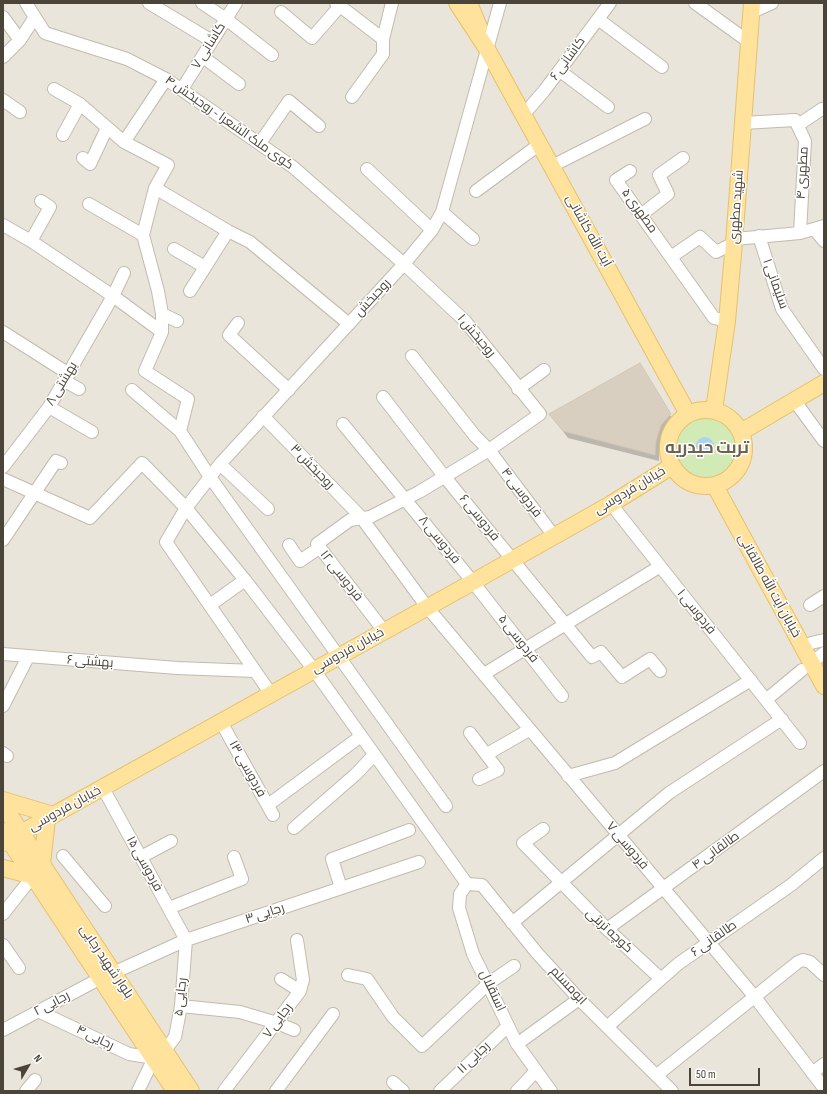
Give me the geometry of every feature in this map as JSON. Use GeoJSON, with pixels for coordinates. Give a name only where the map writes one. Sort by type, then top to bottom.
{"type":"FeatureCollection","features":[{"type":"Feature","properties":{"kind":"main road","name":"آیت الله کاشانی"},"geometry":{"type":"LineString","coordinates":[[457,3],[487,49],[524,114],[688,414]]}},
{"type":"Feature","properties":{"kind":"main road","name":"آیت الله کاشانی"},"geometry":{"type":"LineString","coordinates":[[470,3],[487,49]]}},
{"type":"Feature","properties":{"kind":"main road","name":"شهید مطهری"},"geometry":{"type":"LineString","coordinates":[[716,403],[720,319],[734,241],[752,8]]}},
{"type":"Feature","properties":{"kind":"main road"},"geometry":{"type":"LineString","coordinates":[[741,432],[824,383]]}},
{"type":"Feature","properties":{"kind":"main road"},"geometry":{"type":"LineString","coordinates":[[680,398],[692,404],[698,405],[716,403]]}},
{"type":"Feature","properties":{"kind":"main road"},"geometry":{"type":"LineString","coordinates":[[716,403],[725,415],[734,422],[741,432],[744,446],[743,460],[736,473],[719,484],[704,487],[691,484],[679,476],[672,466],[668,453],[670,434],[680,419],[688,414],[705,409],[716,403]]}},
{"type":"Feature","properties":{"kind":"main road","name":"خیابان فردوسی"},"geometry":{"type":"LineString","coordinates":[[9,837],[50,817],[428,608],[611,504],[672,466]]}},
{"type":"Feature","properties":{"kind":"main road","name":"خیابان آیت الله طالقانی"},"geometry":{"type":"LineString","coordinates":[[719,484],[818,641],[816,662]]}},
{"type":"Feature","properties":{"kind":"main road","name":"خیابان آیت الله طالقانی"},"geometry":{"type":"LineString","coordinates":[[719,484],[816,662],[824,686]]}},
{"type":"Feature","properties":{"kind":"main road"},"geometry":{"type":"LineString","coordinates":[[3,800],[50,817],[38,870],[3,868]]}},
{"type":"Feature","properties":{"kind":"main road","name":"بلوار شهید رجایی"},"geometry":{"type":"LineString","coordinates":[[3,805],[9,837],[38,870],[155,1048],[192,1091]]}},
{"type":"Feature","properties":{"kind":"main road","name":"بلوار شهید رجایی"},"geometry":{"type":"LineString","coordinates":[[155,1048],[175,1091]]}},
{"type":"Feature","properties":{"kind":"street","name":"کوی ملک الشعرا - روحبخش ۴"},"geometry":{"type":"LineString","coordinates":[[26,3],[45,32],[127,59],[182,89],[293,167],[404,264]]}},
{"type":"Feature","properties":{"kind":"street"},"geometry":{"type":"LineString","coordinates":[[149,3],[212,41]]}},
{"type":"Feature","properties":{"kind":"street"},"geometry":{"type":"LineString","coordinates":[[202,3],[226,19],[272,55]]}},
{"type":"Feature","properties":{"kind":"street","name":"کاشانی ۷"},"geometry":{"type":"LineString","coordinates":[[182,89],[236,3]]}},
{"type":"Feature","properties":{"kind":"street"},"geometry":{"type":"LineString","coordinates":[[352,97],[383,54],[383,39],[392,3]]}},
{"type":"Feature","properties":{"kind":"street","name":"روحبخش"},"geometry":{"type":"LineString","coordinates":[[210,605],[166,542],[186,508],[220,464],[404,264],[432,230],[442,212],[500,3]]}},
{"type":"Feature","properties":{"kind":"street","name":"کاشانی ۶"},"geometry":{"type":"LineString","coordinates":[[524,114],[560,70],[610,3]]}},
{"type":"Feature","properties":{"kind":"street"},"geometry":{"type":"LineString","coordinates":[[695,3],[749,42]]}},
{"type":"Feature","properties":{"kind":"street"},"geometry":{"type":"LineString","coordinates":[[752,8],[772,3]]}},
{"type":"Feature","properties":{"kind":"street"},"geometry":{"type":"LineString","coordinates":[[281,12],[312,38],[338,4],[383,39]]}},
{"type":"Feature","properties":{"kind":"street"},"geometry":{"type":"LineString","coordinates":[[3,17],[20,40]]}},
{"type":"Feature","properties":{"kind":"street"},"geometry":{"type":"LineString","coordinates":[[3,57],[20,40],[35,18]]}},
{"type":"Feature","properties":{"kind":"street"},"geometry":{"type":"LineString","coordinates":[[598,18],[662,67]]}},
{"type":"Feature","properties":{"kind":"street"},"geometry":{"type":"LineString","coordinates":[[203,57],[239,84]]}},
{"type":"Feature","properties":{"kind":"street"},"geometry":{"type":"LineString","coordinates":[[560,70],[608,107]]}},
{"type":"Feature","properties":{"kind":"street"},"geometry":{"type":"LineString","coordinates":[[124,142],[166,79]]}},
{"type":"Feature","properties":{"kind":"street"},"geometry":{"type":"LineString","coordinates":[[54,89],[80,104],[124,142],[168,165],[155,188],[142,235],[158,291],[162,314],[162,332],[146,371],[188,399],[180,431]]}},
{"type":"Feature","properties":{"kind":"street"},"geometry":{"type":"LineString","coordinates":[[3,100],[20,112]]}},
{"type":"Feature","properties":{"kind":"street"},"geometry":{"type":"LineString","coordinates":[[260,143],[289,100],[319,126]]}},
{"type":"Feature","properties":{"kind":"street"},"geometry":{"type":"LineString","coordinates":[[63,135],[80,104]]}},
{"type":"Feature","properties":{"kind":"street"},"geometry":{"type":"LineString","coordinates":[[743,123],[795,120],[798,125],[822,109]]}},
{"type":"Feature","properties":{"kind":"street"},"geometry":{"type":"LineString","coordinates":[[552,166],[645,119]]}},
{"type":"Feature","properties":{"kind":"street","name":"مطهری ۴"},"geometry":{"type":"LineString","coordinates":[[798,125],[806,141],[800,233]]}},
{"type":"Feature","properties":{"kind":"street"},"geometry":{"type":"LineString","coordinates":[[83,158],[90,164],[107,128]]}},
{"type":"Feature","properties":{"kind":"street"},"geometry":{"type":"LineString","coordinates":[[476,191],[540,144]]}},
{"type":"Feature","properties":{"kind":"street"},"geometry":{"type":"LineString","coordinates":[[641,215],[668,194],[659,175],[683,158]]}},
{"type":"Feature","properties":{"kind":"street"},"geometry":{"type":"LineString","coordinates":[[367,169],[432,230]]}},
{"type":"Feature","properties":{"kind":"street","name":"مطهری ۵"},"geometry":{"type":"LineString","coordinates":[[630,171],[616,180],[671,257],[720,319]]}},
{"type":"Feature","properties":{"kind":"street"},"geometry":{"type":"LineString","coordinates":[[155,188],[228,231],[250,242],[349,324]]}},
{"type":"Feature","properties":{"kind":"street"},"geometry":{"type":"LineString","coordinates":[[31,241],[50,206],[41,201]]}},
{"type":"Feature","properties":{"kind":"street"},"geometry":{"type":"LineString","coordinates":[[89,204],[142,235]]}},
{"type":"Feature","properties":{"kind":"street"},"geometry":{"type":"LineString","coordinates":[[442,212],[474,239]]}},
{"type":"Feature","properties":{"kind":"street"},"geometry":{"type":"LineString","coordinates":[[3,225],[31,241],[113,296],[162,332]]}},
{"type":"Feature","properties":{"kind":"street"},"geometry":{"type":"LineString","coordinates":[[671,257],[700,237],[716,252],[734,241],[759,236],[800,233],[819,228],[824,241]]}},
{"type":"Feature","properties":{"kind":"street"},"geometry":{"type":"LineString","coordinates":[[190,291],[228,231]]}},
{"type":"Feature","properties":{"kind":"street","name":"سلیمانی ۱"},"geometry":{"type":"LineString","coordinates":[[759,236],[782,309],[824,369]]}},
{"type":"Feature","properties":{"kind":"street"},"geometry":{"type":"LineString","coordinates":[[174,250],[205,267]]}},
{"type":"Feature","properties":{"kind":"street","name":"روحبخش ۱"},"geometry":{"type":"LineString","coordinates":[[404,264],[465,321],[518,389],[540,414],[489,450]]}},
{"type":"Feature","properties":{"kind":"street","name":"بهشتی ۸"},"geometry":{"type":"LineString","coordinates":[[3,467],[49,407],[113,296],[124,273]]}},
{"type":"Feature","properties":{"kind":"street"},"geometry":{"type":"LineString","coordinates":[[162,314],[177,322]]}},
{"type":"Feature","properties":{"kind":"street"},"geometry":{"type":"LineString","coordinates":[[238,323],[229,335],[289,390]]}},
{"type":"Feature","properties":{"kind":"street"},"geometry":{"type":"LineString","coordinates":[[3,332],[67,377],[79,389]]}},
{"type":"Feature","properties":{"kind":"street","name":"فردوسی ۴"},"geometry":{"type":"LineString","coordinates":[[412,356],[475,436],[489,450],[554,536]]}},
{"type":"Feature","properties":{"kind":"street"},"geometry":{"type":"LineString","coordinates":[[518,389],[544,370]]}},
{"type":"Feature","properties":{"kind":"street"},"geometry":{"type":"LineString","coordinates":[[132,390],[180,431],[210,477],[446,806]]}},
{"type":"Feature","properties":{"kind":"street","name":"فردوسی ۶"},"geometry":{"type":"LineString","coordinates":[[383,397],[444,476],[513,559],[564,625],[592,657],[601,652],[622,677],[650,659],[660,671]]}},
{"type":"Feature","properties":{"kind":"street"},"geometry":{"type":"LineString","coordinates":[[794,400],[824,441]]}},
{"type":"Feature","properties":{"kind":"street"},"geometry":{"type":"LineString","coordinates":[[49,407],[92,432]]}},
{"type":"Feature","properties":{"kind":"street","name":"روحبخش ۳"},"geometry":{"type":"LineString","coordinates":[[264,416],[361,517],[428,608]]}},
{"type":"Feature","properties":{"kind":"street","name":"فردوسی ۸"},"geometry":{"type":"LineString","coordinates":[[343,424],[406,498],[473,582]]}},
{"type":"Feature","properties":{"kind":"street"},"geometry":{"type":"LineString","coordinates":[[361,517],[370,516],[419,492],[489,450]]}},
{"type":"Feature","properties":{"kind":"street"},"geometry":{"type":"LineString","coordinates":[[3,540],[56,461],[61,463]]}},
{"type":"Feature","properties":{"kind":"street"},"geometry":{"type":"LineString","coordinates":[[3,479],[90,518],[142,463],[186,508],[245,580],[314,670],[467,884]]}},
{"type":"Feature","properties":{"kind":"street"},"geometry":{"type":"LineString","coordinates":[[220,464],[268,509]]}},
{"type":"Feature","properties":{"kind":"street","name":"فردوسی ۱"},"geometry":{"type":"LineString","coordinates":[[611,504],[659,567],[752,680],[800,743]]}},
{"type":"Feature","properties":{"kind":"street","name":"فردوسی ۱۲"},"geometry":{"type":"LineString","coordinates":[[361,517],[350,520],[317,544],[384,631]]}},
{"type":"Feature","properties":{"kind":"street"},"geometry":{"type":"LineString","coordinates":[[289,545],[300,561],[319,548]]}},
{"type":"Feature","properties":{"kind":"street"},"geometry":{"type":"LineString","coordinates":[[484,674],[659,567]]}},
{"type":"Feature","properties":{"kind":"street"},"geometry":{"type":"LineString","coordinates":[[245,580],[210,605],[271,694]]}},
{"type":"Feature","properties":{"kind":"street","name":"فردوسی ۵"},"geometry":{"type":"LineString","coordinates":[[473,582],[562,696]]}},
{"type":"Feature","properties":{"kind":"street"},"geometry":{"type":"LineString","coordinates":[[810,605],[824,596]]}},
{"type":"Feature","properties":{"kind":"street","name":"فردوسی ۷"},"geometry":{"type":"LineString","coordinates":[[428,608],[754,996],[824,1088]]}},
{"type":"Feature","properties":{"kind":"street","name":"بهشتی ۶"},"geometry":{"type":"LineString","coordinates":[[3,654],[177,668],[255,671]]}},
{"type":"Feature","properties":{"kind":"street"},"geometry":{"type":"LineString","coordinates":[[3,706],[28,657]]}},
{"type":"Feature","properties":{"kind":"street"},"geometry":{"type":"LineString","coordinates":[[767,699],[816,662]]}},
{"type":"Feature","properties":{"kind":"street"},"geometry":{"type":"LineString","coordinates":[[568,776],[615,764],[752,680]]}},
{"type":"Feature","properties":{"kind":"street"},"geometry":{"type":"LineString","coordinates":[[512,923],[559,882],[669,793],[782,719]]}},
{"type":"Feature","properties":{"kind":"street","name":"فردوسی ۱۳"},"geometry":{"type":"LineString","coordinates":[[221,722],[270,810],[361,736]]}},
{"type":"Feature","properties":{"kind":"street"},"geometry":{"type":"LineString","coordinates":[[487,754],[529,730]]}},
{"type":"Feature","properties":{"kind":"street"},"geometry":{"type":"LineString","coordinates":[[470,733],[498,770],[479,779]]}},
{"type":"Feature","properties":{"kind":"street"},"geometry":{"type":"LineString","coordinates":[[294,828],[356,774],[374,754]]}},
{"type":"Feature","properties":{"kind":"street","name":"طالقانی ۴"},"geometry":{"type":"LineString","coordinates":[[606,929],[824,771]]}},
{"type":"Feature","properties":{"kind":"street","name":"فردوسی ۱۵"},"geometry":{"type":"LineString","coordinates":[[103,788],[186,940]]}},
{"type":"Feature","properties":{"kind":"street","name":"کوچه تربتی"},"geometry":{"type":"LineString","coordinates":[[543,829],[523,843],[606,929],[661,979]]}},
{"type":"Feature","properties":{"kind":"street"},"geometry":{"type":"LineString","coordinates":[[340,888],[332,859],[408,830]]}},
{"type":"Feature","properties":{"kind":"street"},"geometry":{"type":"LineString","coordinates":[[141,857],[171,841]]}},
{"type":"Feature","properties":{"kind":"street"},"geometry":{"type":"LineString","coordinates":[[63,856],[104,906]]}},
{"type":"Feature","properties":{"kind":"street"},"geometry":{"type":"LineString","coordinates":[[168,908],[242,879],[234,857]]}},
{"type":"Feature","properties":{"kind":"street","name":"طالقانی ۶"},"geometry":{"type":"LineString","coordinates":[[608,1026],[661,979],[708,942],[791,885],[824,858]]}},
{"type":"Feature","properties":{"kind":"street","name":"رجایی ۳"},"geometry":{"type":"LineString","coordinates":[[107,975],[186,940],[419,862]]}},
{"type":"Feature","properties":{"kind":"street"},"geometry":{"type":"LineString","coordinates":[[3,914],[38,870]]}},
{"type":"Feature","properties":{"kind":"street","name":"ابومسلم"},"geometry":{"type":"LineString","coordinates":[[467,884],[482,885],[512,923],[579,998],[657,1074],[672,1091]]}},
{"type":"Feature","properties":{"kind":"street","name":"استقلال"},"geometry":{"type":"LineString","coordinates":[[467,884],[460,894],[459,908],[473,954],[489,983],[517,1044],[551,1091]]}},
{"type":"Feature","properties":{"kind":"street","name":"رجایی ۵"},"geometry":{"type":"LineString","coordinates":[[138,1091],[155,1048],[175,1038],[181,1006],[186,940]]}},
{"type":"Feature","properties":{"kind":"street","name":"رجایی ۷"},"geometry":{"type":"LineString","coordinates":[[224,1091],[300,991],[303,980],[297,940]]}},
{"type":"Feature","properties":{"kind":"street"},"geometry":{"type":"LineString","coordinates":[[3,945],[19,968]]}},
{"type":"Feature","properties":{"kind":"street"},"geometry":{"type":"LineString","coordinates":[[657,1074],[787,968],[803,960],[810,962],[824,975]]}},
{"type":"Feature","properties":{"kind":"street"},"geometry":{"type":"LineString","coordinates":[[348,975],[367,979],[393,1017],[422,1046],[489,983],[514,966]]}},
{"type":"Feature","properties":{"kind":"street","name":"رجایی ۲"},"geometry":{"type":"LineString","coordinates":[[3,1030],[107,975]]}},
{"type":"Feature","properties":{"kind":"street"},"geometry":{"type":"LineString","coordinates":[[281,979],[300,991]]}},
{"type":"Feature","properties":{"kind":"street"},"geometry":{"type":"LineString","coordinates":[[517,1044],[579,998]]}},
{"type":"Feature","properties":{"kind":"street"},"geometry":{"type":"LineString","coordinates":[[181,1006],[240,1012],[277,1022],[294,1030]]}},
{"type":"Feature","properties":{"kind":"street","name":"رجایی ۴"},"geometry":{"type":"LineString","coordinates":[[38,1011],[129,1054],[155,1048]]}},
{"type":"Feature","properties":{"kind":"street"},"geometry":{"type":"LineString","coordinates":[[276,1091],[333,1014]]}},
{"type":"Feature","properties":{"kind":"street","name":"رجایی ۱۱"},"geometry":{"type":"LineString","coordinates":[[440,1091],[508,1026]]}},
{"type":"Feature","properties":{"kind":"street"},"geometry":{"type":"LineString","coordinates":[[812,1073],[824,1064]]}},
{"type":"Feature","properties":{"kind":"street"},"geometry":{"type":"LineString","coordinates":[[517,1091],[536,1071]]}},
{"type":"Feature","properties":{"kind":"street"},"geometry":{"type":"LineString","coordinates":[[26,1091],[35,1080]]}},
{"type":"Feature","properties":{"kind":"street"},"geometry":{"type":"LineString","coordinates":[[393,1082],[403,1091]]}},
{"type":"Feature","properties":{"kind":"shaded area"},"geometry":{"type":"Polygon","coordinates":[[[3,3],[824,3],[824,1091],[3,1091],[3,3]]]}},
{"type":"Feature","properties":{"kind":"green space"},"geometry":{"type":"Polygon","coordinates":[[[698,414],[712,414],[724,419],[734,429],[739,441],[739,455],[734,467],[724,477],[712,482],[698,482],[686,477],[676,467],[671,455],[671,441],[676,429],[686,419],[698,414]]]}},
{"type":"Feature","properties":{"kind":"water"},"geometry":{"type":"Polygon","coordinates":[[[705,437],[711,440],[714,446],[711,452],[705,455],[699,452],[696,446],[699,440],[705,437]]]}},
{"type":"Feature","properties":{"kind":"building"},"geometry":{"type":"Polygon","coordinates":[[[640,363],[671,414],[661,425],[656,441],[655,455],[563,431],[549,414],[640,363]]]}},
{"type":"Feature","properties":{"kind":"district","name":"تربت حیدریه"},"geometry":{"type":"Point","coordinates":[707,449]}}]}
